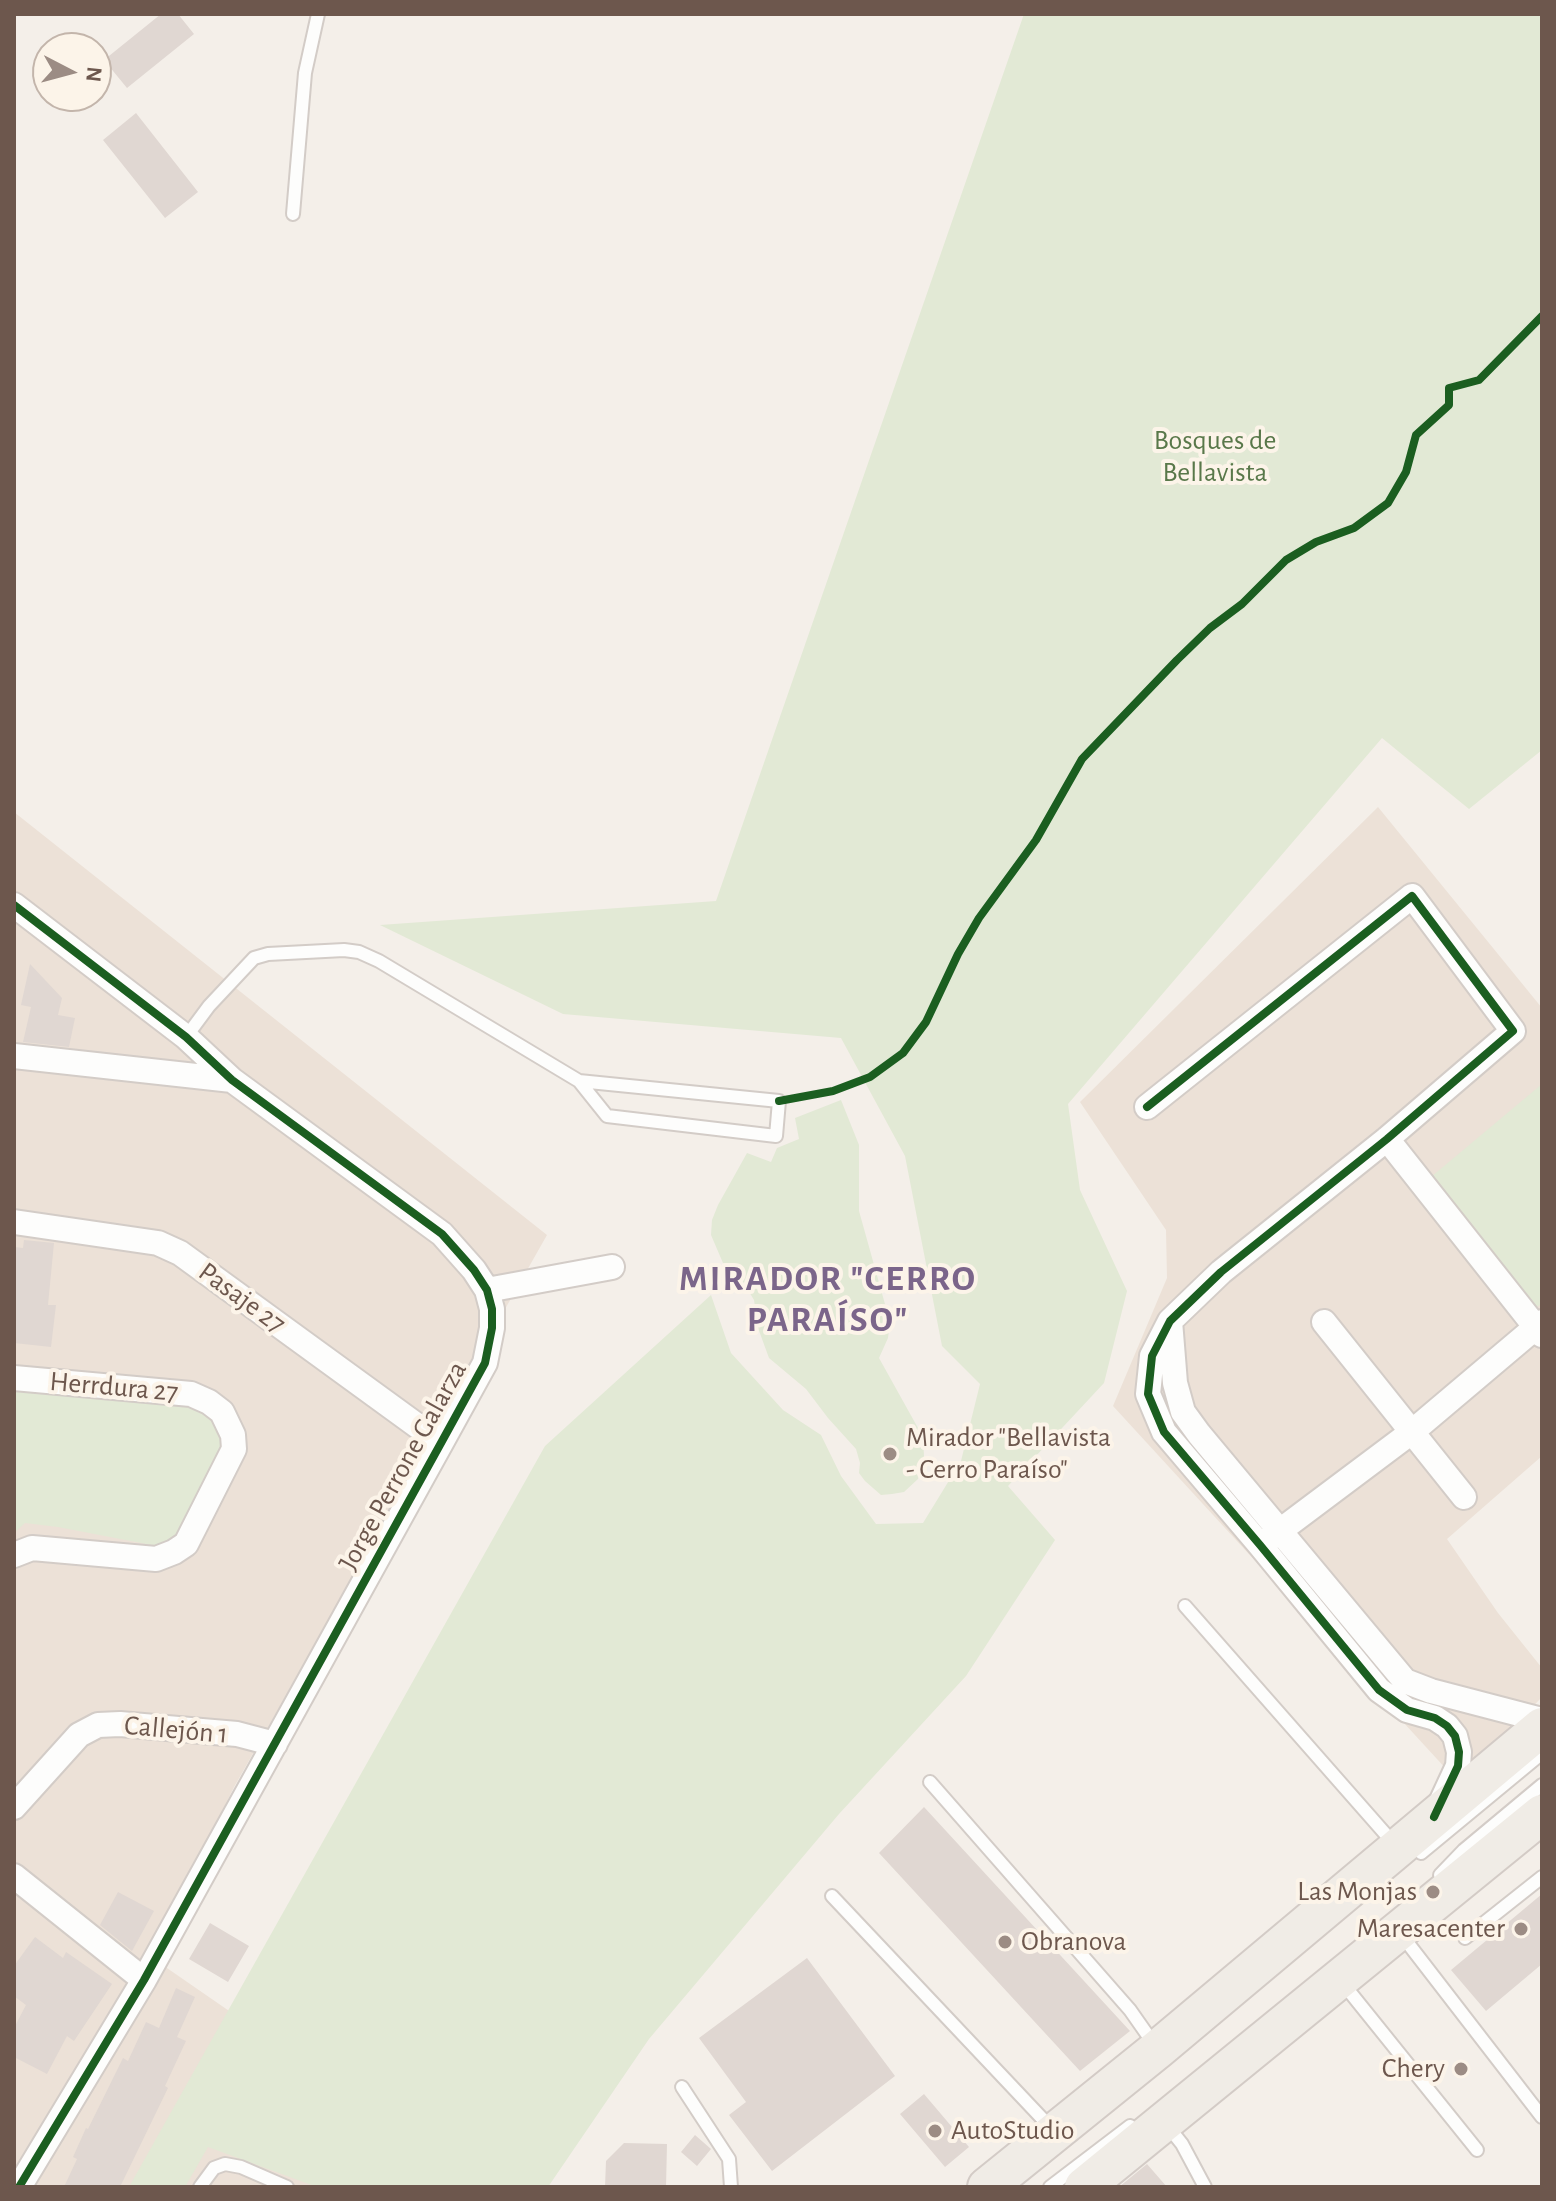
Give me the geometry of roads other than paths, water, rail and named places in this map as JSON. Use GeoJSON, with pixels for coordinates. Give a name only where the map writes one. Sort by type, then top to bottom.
{"type":"FeatureCollection","features":[{"type":"Feature","properties":{"kind":"main road"},"geometry":{"type":"LineString","coordinates":[[987,2187],[1403,1856],[1434,1817],[1542,1727]]}},
{"type":"Feature","properties":{"kind":"main road"},"geometry":{"type":"LineString","coordinates":[[1084,2187],[1154,2118],[1538,1824]]}},
{"type":"Feature","properties":{"kind":"street"},"geometry":{"type":"LineString","coordinates":[[1147,1107],[1412,896],[1513,1031],[1387,1139],[1221,1272],[1170,1321],[1152,1356],[1148,1394],[1164,1432],[1379,1690],[1407,1710],[1435,1718],[1455,1736],[1458,1766],[1434,1817]]}},
{"type":"Feature","properties":{"kind":"street"},"geometry":{"type":"LineString","coordinates":[[14,905],[186,1037],[232,1080],[442,1234],[487,1290],[612,1267]]}},
{"type":"Feature","properties":{"kind":"street"},"geometry":{"type":"LineString","coordinates":[[14,1056],[232,1080]]}},
{"type":"Feature","properties":{"kind":"street"},"geometry":{"type":"LineString","coordinates":[[1260,1545],[1413,1431],[1540,1328],[1387,1139]]}},
{"type":"Feature","properties":{"kind":"street","name":"Pasaje 27"},"geometry":{"type":"LineString","coordinates":[[14,1222],[158,1243],[180,1253],[441,1443]]}},
{"type":"Feature","properties":{"kind":"street","name":"Jorge Perrone Galarza"},"geometry":{"type":"LineString","coordinates":[[19,2187],[144,1980],[485,1363],[491,1346],[492,1309],[487,1290]]}},
{"type":"Feature","properties":{"kind":"street"},"geometry":{"type":"LineString","coordinates":[[1170,1321],[1175,1383],[1183,1412],[1405,1681],[1431,1691],[1542,1720]]}},
{"type":"Feature","properties":{"kind":"street"},"geometry":{"type":"LineString","coordinates":[[1324,1322],[1464,1497]]}},
{"type":"Feature","properties":{"kind":"street","name":"Herrdura 27"},"geometry":{"type":"LineString","coordinates":[[14,1378],[191,1394],[222,1412],[233,1435],[234,1449],[186,1544],[174,1552],[156,1559],[32,1548],[14,1555]]}},
{"type":"Feature","properties":{"kind":"street","name":"Callejón 1"},"geometry":{"type":"LineString","coordinates":[[14,1807],[79,1735],[98,1725],[120,1724],[237,1734],[275,1744]]}},
{"type":"Feature","properties":{"kind":"street"},"geometry":{"type":"LineString","coordinates":[[14,1876],[144,1980]]}},
{"type":"Feature","properties":{"kind":"lane"},"geometry":{"type":"LineString","coordinates":[[293,214],[305,73],[318,14]]}},
{"type":"Feature","properties":{"kind":"lane"},"geometry":{"type":"LineString","coordinates":[[186,1037],[209,1006],[254,958],[268,954],[359,952],[579,1081],[607,1116],[776,1136],[779,1101],[579,1081]]}},
{"type":"Feature","properties":{"kind":"lane"},"geometry":{"type":"LineString","coordinates":[[1185,1606],[1403,1856],[1542,1753]]}},
{"type":"Feature","properties":{"kind":"lane"},"geometry":{"type":"LineString","coordinates":[[930,1782],[1130,2010],[1158,2049]]}},
{"type":"Feature","properties":{"kind":"lane"},"geometry":{"type":"LineString","coordinates":[[1426,1889],[1464,1850],[1542,1785]]}},
{"type":"Feature","properties":{"kind":"lane"},"geometry":{"type":"LineString","coordinates":[[1465,1938],[1542,1877]]}},
{"type":"Feature","properties":{"kind":"lane"},"geometry":{"type":"LineString","coordinates":[[832,1896],[1055,2132]]}},
{"type":"Feature","properties":{"kind":"lane"},"geometry":{"type":"LineString","coordinates":[[1398,1930],[1542,2117]]}},
{"type":"Feature","properties":{"kind":"lane"},"geometry":{"type":"LineString","coordinates":[[1338,1979],[1477,2150]]}},
{"type":"Feature","properties":{"kind":"lane"},"geometry":{"type":"LineString","coordinates":[[682,2087],[729,2159],[731,2187]]}},
{"type":"Feature","properties":{"kind":"lane"},"geometry":{"type":"LineString","coordinates":[[1050,2187],[1154,2118],[1182,2144],[1205,2187]]}},
{"type":"Feature","properties":{"kind":"lane"},"geometry":{"type":"LineString","coordinates":[[200,2187],[214,2168],[225,2164],[241,2167],[287,2187]]}},
{"type":"Feature","properties":{"kind":"place","name":"Mirador \"Bellavista - Cerro Paraíso\""},"geometry":{"type":"Point","coordinates":[890,1454]}},
{"type":"Feature","properties":{"kind":"place","name":"Las Monjas"},"geometry":{"type":"Point","coordinates":[1433,1892]}},
{"type":"Feature","properties":{"kind":"place","name":"Maresacenter"},"geometry":{"type":"Point","coordinates":[1521,1929]}},
{"type":"Feature","properties":{"kind":"place","name":"Obranova"},"geometry":{"type":"Point","coordinates":[1005,1942]}},
{"type":"Feature","properties":{"kind":"place","name":"Chery"},"geometry":{"type":"Point","coordinates":[1461,2069]}},
{"type":"Feature","properties":{"kind":"place","name":"AutoStudio"},"geometry":{"type":"Point","coordinates":[935,2131]}},
{"type":"Feature","properties":{"kind":"district","name":"MIRADOR \"CERRO PARAÍSO\""},"geometry":{"type":"Point","coordinates":[828,1300]}},
{"type":"Feature","properties":{"kind":"park label","name":"Bosques de Bellavista"},"geometry":{"type":"Point","coordinates":[1215,457]}}]}
